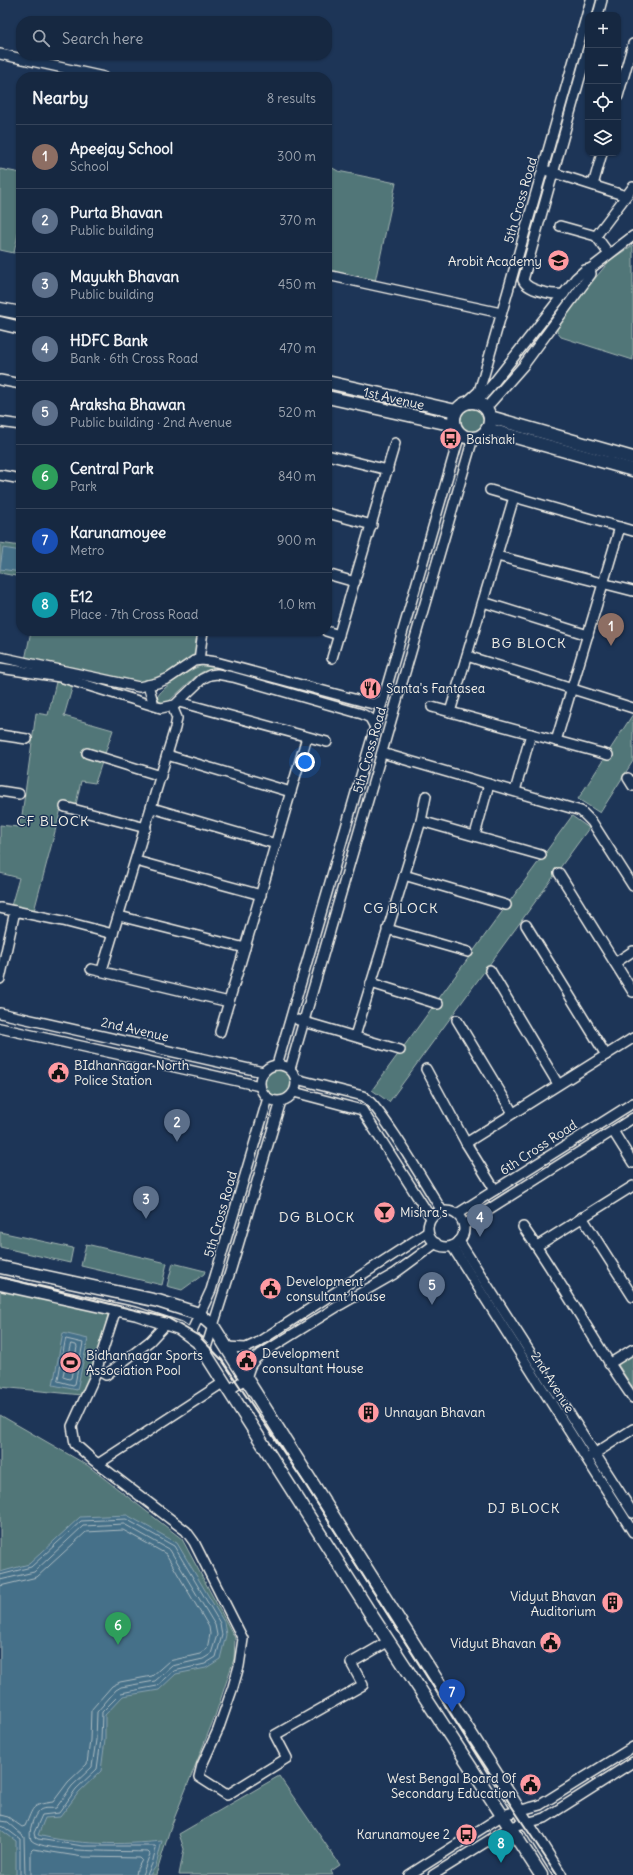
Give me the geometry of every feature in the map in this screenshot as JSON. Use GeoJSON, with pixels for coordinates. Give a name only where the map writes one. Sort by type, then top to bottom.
{"type":"FeatureCollection","features":[{"type":"Feature","properties":{"kind":"main road"},"geometry":{"type":"LineString","coordinates":[[0,309],[16,312]]}},
{"type":"Feature","properties":{"kind":"main road"},"geometry":{"type":"LineString","coordinates":[[0,323],[16,327]]}},
{"type":"Feature","properties":{"kind":"main road"},"geometry":{"type":"LineString","coordinates":[[332,383],[456,411]]}},
{"type":"Feature","properties":{"kind":"main road","name":"1st Avenue"},"geometry":{"type":"LineString","coordinates":[[332,398],[457,430]]}},
{"type":"Feature","properties":{"kind":"main road"},"geometry":{"type":"LineString","coordinates":[[481,412],[481,435],[473,438],[457,430],[454,420],[456,411],[462,404],[633,470]]}},
{"type":"Feature","properties":{"kind":"main road"},"geometry":{"type":"LineString","coordinates":[[481,412],[633,458]]}},
{"type":"Feature","properties":{"kind":"main road"},"geometry":{"type":"LineString","coordinates":[[0,1267],[158,1301],[199,1314],[213,1326],[560,1875]]}},
{"type":"Feature","properties":{"kind":"main road"},"geometry":{"type":"LineString","coordinates":[[36,1292],[40,1276]]}},
{"type":"Feature","properties":{"kind":"main road"},"geometry":{"type":"LineString","coordinates":[[0,1284],[137,1314],[179,1328],[190,1335],[205,1351],[389,1641],[541,1875]]}},
{"type":"Feature","properties":{"kind":"street","name":"5th Cross Road"},"geometry":{"type":"LineString","coordinates":[[481,412],[479,391],[591,0]]}},
{"type":"Feature","properties":{"kind":"street"},"geometry":{"type":"LineString","coordinates":[[599,12],[602,0]]}},
{"type":"Feature","properties":{"kind":"street"},"geometry":{"type":"LineString","coordinates":[[621,86],[633,44]]}},
{"type":"Feature","properties":{"kind":"street"},"geometry":{"type":"LineString","coordinates":[[0,54],[16,58]]}},
{"type":"Feature","properties":{"kind":"street","name":"5th Cross Road"},"geometry":{"type":"LineString","coordinates":[[564,294],[557,295],[530,288],[524,284],[523,280],[552,172],[585,59]]}},
{"type":"Feature","properties":{"kind":"street"},"geometry":{"type":"LineString","coordinates":[[27,60],[81,72]]}},
{"type":"Feature","properties":{"kind":"street"},"geometry":{"type":"LineString","coordinates":[[593,185],[601,156]]}},
{"type":"Feature","properties":{"kind":"street"},"geometry":{"type":"LineString","coordinates":[[542,169],[626,196]]}},
{"type":"Feature","properties":{"kind":"street"},"geometry":{"type":"LineString","coordinates":[[596,236],[633,187]]}},
{"type":"Feature","properties":{"kind":"street"},"geometry":{"type":"LineString","coordinates":[[560,226],[596,236],[610,254]]}},
{"type":"Feature","properties":{"kind":"street"},"geometry":{"type":"LineString","coordinates":[[481,412],[492,385],[564,294],[585,270],[590,269],[633,236]]}},
{"type":"Feature","properties":{"kind":"street"},"geometry":{"type":"LineString","coordinates":[[481,412],[523,366],[591,274],[590,269]]}},
{"type":"Feature","properties":{"kind":"street"},"geometry":{"type":"LineString","coordinates":[[332,276],[501,313]]}},
{"type":"Feature","properties":{"kind":"street"},"geometry":{"type":"LineString","coordinates":[[0,380],[16,383]]}},
{"type":"Feature","properties":{"kind":"street"},"geometry":{"type":"LineString","coordinates":[[0,422],[16,424]]}},
{"type":"Feature","properties":{"kind":"street","name":"5th Cross Road"},"geometry":{"type":"LineString","coordinates":[[277,1065],[383,700],[457,430]]}},
{"type":"Feature","properties":{"kind":"street","name":"5th Cross Road"},"geometry":{"type":"LineString","coordinates":[[290,1069],[473,438]]}},
{"type":"Feature","properties":{"kind":"street"},"geometry":{"type":"LineString","coordinates":[[332,658],[395,443]]}},
{"type":"Feature","properties":{"kind":"street"},"geometry":{"type":"LineString","coordinates":[[332,456],[388,470]]}},
{"type":"Feature","properties":{"kind":"street"},"geometry":{"type":"LineString","coordinates":[[0,475],[16,478]]}},
{"type":"Feature","properties":{"kind":"street"},"geometry":{"type":"LineString","coordinates":[[490,490],[633,531]]}},
{"type":"Feature","properties":{"kind":"street"},"geometry":{"type":"LineString","coordinates":[[450,712],[514,497]]}},
{"type":"Feature","properties":{"kind":"street"},"geometry":{"type":"LineString","coordinates":[[332,514],[372,525]]}},
{"type":"Feature","properties":{"kind":"street"},"geometry":{"type":"LineString","coordinates":[[556,741],[620,528]]}},
{"type":"Feature","properties":{"kind":"street"},"geometry":{"type":"LineString","coordinates":[[497,556],[603,582],[633,591]]}},
{"type":"Feature","properties":{"kind":"street"},"geometry":{"type":"LineString","coordinates":[[332,575],[355,582]]}},
{"type":"Feature","properties":{"kind":"street"},"geometry":{"type":"LineString","coordinates":[[483,602],[588,635]]}},
{"type":"Feature","properties":{"kind":"street"},"geometry":{"type":"LineString","coordinates":[[332,633],[339,635]]}},
{"type":"Feature","properties":{"kind":"street"},"geometry":{"type":"LineString","coordinates":[[199,660],[202,636]]}},
{"type":"Feature","properties":{"kind":"street"},"geometry":{"type":"LineString","coordinates":[[467,656],[633,708]]}},
{"type":"Feature","properties":{"kind":"street"},"geometry":{"type":"LineString","coordinates":[[0,657],[131,686],[148,686],[169,678],[194,661],[199,660],[216,662],[373,704],[383,700]]}},
{"type":"Feature","properties":{"kind":"street"},"geometry":{"type":"LineString","coordinates":[[216,662],[217,674]]}},
{"type":"Feature","properties":{"kind":"street"},"geometry":{"type":"LineString","coordinates":[[0,668],[60,677],[161,708],[176,704],[202,679],[210,675],[217,674],[233,677],[362,714],[370,718],[375,727]]}},
{"type":"Feature","properties":{"kind":"street"},"geometry":{"type":"LineString","coordinates":[[295,695],[298,685]]}},
{"type":"Feature","properties":{"kind":"street"},"geometry":{"type":"LineString","coordinates":[[148,686],[154,705]]}},
{"type":"Feature","properties":{"kind":"street"},"geometry":{"type":"LineString","coordinates":[[176,704],[327,742]]}},
{"type":"Feature","properties":{"kind":"street"},"geometry":{"type":"LineString","coordinates":[[102,970],[168,755],[177,718],[176,704]]}},
{"type":"Feature","properties":{"kind":"street"},"geometry":{"type":"LineString","coordinates":[[432,708],[608,755]]}},
{"type":"Feature","properties":{"kind":"street"},"geometry":{"type":"LineString","coordinates":[[515,791],[531,734]]}},
{"type":"Feature","properties":{"kind":"street"},"geometry":{"type":"LineString","coordinates":[[0,735],[27,739]]}},
{"type":"Feature","properties":{"kind":"street"},"geometry":{"type":"LineString","coordinates":[[220,1032],[307,737]]}},
{"type":"Feature","properties":{"kind":"street"},"geometry":{"type":"LineString","coordinates":[[87,753],[161,776]]}},
{"type":"Feature","properties":{"kind":"street"},"geometry":{"type":"LineString","coordinates":[[382,753],[581,811],[592,822],[633,886]]}},
{"type":"Feature","properties":{"kind":"street"},"geometry":{"type":"LineString","coordinates":[[168,755],[291,792]]}},
{"type":"Feature","properties":{"kind":"street"},"geometry":{"type":"LineString","coordinates":[[475,835],[490,784]]}},
{"type":"Feature","properties":{"kind":"street"},"geometry":{"type":"LineString","coordinates":[[0,791],[19,794]]}},
{"type":"Feature","properties":{"kind":"street"},"geometry":{"type":"LineString","coordinates":[[355,1036],[421,821],[426,796]]}},
{"type":"Feature","properties":{"kind":"street"},"geometry":{"type":"LineString","coordinates":[[352,806],[365,810]]}},
{"type":"Feature","properties":{"kind":"street"},"geometry":{"type":"LineString","coordinates":[[65,807],[146,828]]}},
{"type":"Feature","properties":{"kind":"street"},"geometry":{"type":"LineString","coordinates":[[152,808],[276,844]]}},
{"type":"Feature","properties":{"kind":"street"},"geometry":{"type":"LineString","coordinates":[[421,821],[541,854]]}},
{"type":"Feature","properties":{"kind":"street"},"geometry":{"type":"LineString","coordinates":[[136,861],[260,895]]}},
{"type":"Feature","properties":{"kind":"street"},"geometry":{"type":"LineString","coordinates":[[560,873],[633,992]]}},
{"type":"Feature","properties":{"kind":"street"},"geometry":{"type":"LineString","coordinates":[[404,875],[506,905]]}},
{"type":"Feature","properties":{"kind":"street"},"geometry":{"type":"LineString","coordinates":[[0,908],[63,921],[114,934]]}},
{"type":"Feature","properties":{"kind":"street"},"geometry":{"type":"LineString","coordinates":[[0,979],[15,911]]}},
{"type":"Feature","properties":{"kind":"street"},"geometry":{"type":"LineString","coordinates":[[119,916],[245,948]]}},
{"type":"Feature","properties":{"kind":"street"},"geometry":{"type":"LineString","coordinates":[[526,925],[606,1055]]}},
{"type":"Feature","properties":{"kind":"street"},"geometry":{"type":"LineString","coordinates":[[388,929],[468,952]]}},
{"type":"Feature","properties":{"kind":"street"},"geometry":{"type":"LineString","coordinates":[[615,963],[633,951]]}},
{"type":"Feature","properties":{"kind":"street"},"geometry":{"type":"LineString","coordinates":[[91,968],[229,1002]]}},
{"type":"Feature","properties":{"kind":"street"},"geometry":{"type":"LineString","coordinates":[[490,970],[558,1084]]}},
{"type":"Feature","properties":{"kind":"street"},"geometry":{"type":"LineString","coordinates":[[371,983],[438,1004]]}},
{"type":"Feature","properties":{"kind":"street","name":"2nd Avenue"},"geometry":{"type":"LineString","coordinates":[[0,1013],[263,1072]]}},
{"type":"Feature","properties":{"kind":"street"},"geometry":{"type":"LineString","coordinates":[[10,1015],[4,1028],[260,1086]]}},
{"type":"Feature","properties":{"kind":"street"},"geometry":{"type":"LineString","coordinates":[[291,1018],[400,1050]]}},
{"type":"Feature","properties":{"kind":"street"},"geometry":{"type":"LineString","coordinates":[[457,1020],[513,1113]]}},
{"type":"Feature","properties":{"kind":"street"},"geometry":{"type":"LineString","coordinates":[[466,1143],[633,1038]]}},
{"type":"Feature","properties":{"kind":"street"},"geometry":{"type":"LineString","coordinates":[[277,1065],[290,1069],[296,1079],[294,1092],[288,1098],[281,1101],[268,1098],[260,1086],[263,1072],[269,1067],[277,1065]]}},
{"type":"Feature","properties":{"kind":"street"},"geometry":{"type":"LineString","coordinates":[[426,1069],[466,1143],[495,1190]]}},
{"type":"Feature","properties":{"kind":"street"},"geometry":{"type":"LineString","coordinates":[[296,1079],[363,1096],[370,1100],[395,1135],[442,1211]]}},
{"type":"Feature","properties":{"kind":"street"},"geometry":{"type":"LineString","coordinates":[[294,1092],[362,1110],[431,1218]]}},
{"type":"Feature","properties":{"kind":"street","name":"5th Cross Road"},"geometry":{"type":"LineString","coordinates":[[190,1335],[210,1290],[218,1266],[268,1098]]}},
{"type":"Feature","properties":{"kind":"street"},"geometry":{"type":"LineString","coordinates":[[205,1351],[281,1101]]}},
{"type":"Feature","properties":{"kind":"street","name":"6th Cross Road"},"geometry":{"type":"LineString","coordinates":[[457,1214],[633,1102]]}},
{"type":"Feature","properties":{"kind":"street","name":"6th Cross Road"},"geometry":{"type":"LineString","coordinates":[[464,1225],[633,1118]]}},
{"type":"Feature","properties":{"kind":"street"},"geometry":{"type":"LineString","coordinates":[[613,1131],[633,1163]]}},
{"type":"Feature","properties":{"kind":"street"},"geometry":{"type":"LineString","coordinates":[[575,1138],[582,1149]]}},
{"type":"Feature","properties":{"kind":"street"},"geometry":{"type":"LineString","coordinates":[[537,1246],[582,1218],[632,1190]]}},
{"type":"Feature","properties":{"kind":"street"},"geometry":{"type":"LineString","coordinates":[[442,1211],[457,1214],[464,1225],[463,1235],[456,1244],[444,1247],[436,1243],[428,1232],[431,1218],[442,1211]]}},
{"type":"Feature","properties":{"kind":"street"},"geometry":{"type":"LineString","coordinates":[[582,1218],[633,1297]]}},
{"type":"Feature","properties":{"kind":"street"},"geometry":{"type":"LineString","coordinates":[[524,1228],[537,1246],[609,1364],[633,1398]]}},
{"type":"Feature","properties":{"kind":"street"},"geometry":{"type":"LineString","coordinates":[[226,1347],[246,1348],[252,1346],[428,1232]]}},
{"type":"Feature","properties":{"kind":"street"},"geometry":{"type":"LineString","coordinates":[[98,1464],[227,1386],[246,1379],[249,1366],[254,1360],[340,1305],[394,1274],[436,1243]]}},
{"type":"Feature","properties":{"kind":"street","name":"2nd Avenue"},"geometry":{"type":"LineString","coordinates":[[456,1244],[633,1513]]}},
{"type":"Feature","properties":{"kind":"street","name":"2nd Avenue"},"geometry":{"type":"LineString","coordinates":[[456,1244],[586,1459],[633,1532]]}},
{"type":"Feature","properties":{"kind":"street"},"geometry":{"type":"LineString","coordinates":[[332,1294],[340,1305]]}},
{"type":"Feature","properties":{"kind":"street"},"geometry":{"type":"LineString","coordinates":[[116,1310],[97,1370],[72,1426],[75,1444],[98,1464],[186,1531],[194,1542],[242,1639],[239,1666],[218,1730],[202,1765],[200,1777],[227,1795],[279,1764],[287,1758],[275,1735],[363,1685],[351,1663],[389,1641]]}},
{"type":"Feature","properties":{"kind":"street"},"geometry":{"type":"LineString","coordinates":[[97,1370],[106,1375],[150,1341],[166,1324]]}},
{"type":"Feature","properties":{"kind":"street"},"geometry":{"type":"LineString","coordinates":[[609,1364],[633,1349]]}},
{"type":"Feature","properties":{"kind":"street"},"geometry":{"type":"LineString","coordinates":[[586,1459],[633,1429]]}},
{"type":"Feature","properties":{"kind":"street"},"geometry":{"type":"LineString","coordinates":[[409,1875],[503,1815],[540,1805],[633,1747]]}},
{"type":"Feature","properties":{"kind":"street"},"geometry":{"type":"LineString","coordinates":[[433,1875],[510,1827],[545,1818],[633,1762]]}},
{"type":"Feature","properties":{"kind":"green space"},"geometry":{"type":"Polygon","coordinates":[[[332,168],[338,171],[396,183],[375,282],[332,273],[332,168]]]}},
{"type":"Feature","properties":{"kind":"green space"},"geometry":{"type":"Polygon","coordinates":[[[0,169],[16,172],[16,244],[14,253],[0,250],[0,169]]]}},
{"type":"Feature","properties":{"kind":"green space"},"geometry":{"type":"Polygon","coordinates":[[[633,245],[633,360],[561,337],[557,332],[557,325],[610,260],[633,245]]]}},
{"type":"Feature","properties":{"kind":"green space"},"geometry":{"type":"Polygon","coordinates":[[[472,407],[481,411],[485,420],[481,429],[472,433],[463,429],[459,420],[463,411],[472,407]]]}},
{"type":"Feature","properties":{"kind":"green space"},"geometry":{"type":"Polygon","coordinates":[[[0,543],[16,545],[16,576],[0,573],[0,543]]]}},
{"type":"Feature","properties":{"kind":"green space"},"geometry":{"type":"Polygon","coordinates":[[[30,636],[199,636],[199,654],[176,670],[151,681],[133,683],[25,660],[30,636]]]}},
{"type":"Feature","properties":{"kind":"green space"},"geometry":{"type":"Polygon","coordinates":[[[203,665],[213,666],[213,669],[202,672],[195,677],[168,702],[161,702],[158,700],[157,698],[159,694],[170,684],[184,674],[203,665]]]}},
{"type":"Feature","properties":{"kind":"green space"},"geometry":{"type":"Polygon","coordinates":[[[56,682],[73,685],[64,716],[113,730],[95,783],[81,781],[75,809],[62,805],[34,911],[11,906],[19,878],[0,873],[0,825],[18,827],[22,815],[36,713],[48,715],[56,682]]]}},
{"type":"Feature","properties":{"kind":"green space"},"geometry":{"type":"Polygon","coordinates":[[[633,714],[633,761],[600,813],[578,799],[633,714]]]}},
{"type":"Feature","properties":{"kind":"green space"},"geometry":{"type":"Polygon","coordinates":[[[572,816],[589,828],[389,1102],[372,1090],[572,816]]]}},
{"type":"Feature","properties":{"kind":"green space"},"geometry":{"type":"Polygon","coordinates":[[[278,1068],[288,1072],[292,1082],[288,1092],[278,1096],[268,1092],[264,1082],[268,1072],[278,1068]]]}},
{"type":"Feature","properties":{"kind":"green space"},"geometry":{"type":"Polygon","coordinates":[[[0,1232],[73,1248],[70,1263],[0,1247],[0,1232]]]}},
{"type":"Feature","properties":{"kind":"green space"},"geometry":{"type":"Polygon","coordinates":[[[86,1244],[167,1263],[162,1285],[81,1266],[86,1244]]]}},
{"type":"Feature","properties":{"kind":"green space"},"geometry":{"type":"Polygon","coordinates":[[[173,1263],[205,1271],[204,1274],[182,1290],[167,1286],[173,1263]]]}},
{"type":"Feature","properties":{"kind":"green space"},"geometry":{"type":"Polygon","coordinates":[[[0,1288],[109,1310],[99,1355],[82,1395],[0,1387],[0,1288]]]}},
{"type":"Feature","properties":{"kind":"green space"},"geometry":{"type":"Polygon","coordinates":[[[633,1352],[633,1388],[617,1363],[633,1352]]]}},
{"type":"Feature","properties":{"kind":"green space"},"geometry":{"type":"Polygon","coordinates":[[[0,1415],[87,1465],[182,1539],[235,1638],[234,1659],[215,1716],[170,1829],[156,1875],[0,1875],[0,1415]]]}},
{"type":"Feature","properties":{"kind":"green space"},"geometry":{"type":"Polygon","coordinates":[[[279,1776],[340,1865],[331,1871],[333,1875],[179,1875],[184,1849],[179,1834],[279,1776]]]}},
{"type":"Feature","properties":{"kind":"water"},"geometry":{"type":"Polygon","coordinates":[[[3,548],[16,550],[16,571],[0,569],[3,548]]]}},
{"type":"Feature","properties":{"kind":"water","name":"Bidhannagar Sports Association Pool"},"geometry":{"type":"Polygon","coordinates":[[[63,1333],[88,1339],[77,1390],[53,1385],[63,1333]]]}},
{"type":"Feature","properties":{"kind":"water"},"geometry":{"type":"Polygon","coordinates":[[[127,1515],[177,1543],[224,1622],[226,1635],[220,1659],[206,1668],[176,1674],[159,1690],[123,1696],[105,1715],[105,1740],[101,1771],[79,1792],[60,1817],[45,1818],[38,1835],[68,1841],[100,1843],[162,1841],[156,1866],[150,1875],[16,1875],[16,1841],[0,1829],[0,1572],[29,1564],[80,1517],[127,1515]]]}},
{"type":"Feature","properties":{"kind":"railway"},"geometry":{"type":"LineString","coordinates":[[0,1277],[168,1318],[199,1336],[222,1360],[305,1484],[456,1722],[557,1875]]}},
{"type":"Feature","properties":{"kind":"place","name":"Arobit Academy"},"geometry":{"type":"Point","coordinates":[558,261]}},
{"type":"Feature","properties":{"kind":"place","name":"Baishaki"},"geometry":{"type":"Point","coordinates":[451,439]}},
{"type":"Feature","properties":{"kind":"place","name":"Apeejay School"},"geometry":{"type":"Point","coordinates":[611,646]}},
{"type":"Feature","properties":{"kind":"place","name":"Santa's Fantasea"},"geometry":{"type":"Point","coordinates":[370,688]}},
{"type":"Feature","properties":{"kind":"place","name":"BIdhannagar North Police Station"},"geometry":{"type":"Point","coordinates":[58,1072]}},
{"type":"Feature","properties":{"kind":"place","name":"Purta Bhavan"},"geometry":{"type":"Point","coordinates":[177,1142]}},
{"type":"Feature","properties":{"kind":"place","name":"Mishra's"},"geometry":{"type":"Point","coordinates":[384,1212]}},
{"type":"Feature","properties":{"kind":"place","name":"Mayukh Bhavan"},"geometry":{"type":"Point","coordinates":[146,1219]}},
{"type":"Feature","properties":{"kind":"place","name":"HDFC Bank"},"geometry":{"type":"Point","coordinates":[480,1237]}},
{"type":"Feature","properties":{"kind":"place","name":"Development consultant house"},"geometry":{"type":"Point","coordinates":[271,1288]}},
{"type":"Feature","properties":{"kind":"place","name":"Araksha Bhawan"},"geometry":{"type":"Point","coordinates":[432,1305]}},
{"type":"Feature","properties":{"kind":"place","name":"Development consultant House"},"geometry":{"type":"Point","coordinates":[247,1360]}},
{"type":"Feature","properties":{"kind":"place","name":"Bidhannagar Sports Association Pool"},"geometry":{"type":"Point","coordinates":[70,1362]}},
{"type":"Feature","properties":{"kind":"place","name":"Unnayan Bhavan"},"geometry":{"type":"Point","coordinates":[368,1412]}},
{"type":"Feature","properties":{"kind":"place","name":"Vidyut Bhavan Auditorium"},"geometry":{"type":"Point","coordinates":[612,1603]}},
{"type":"Feature","properties":{"kind":"place","name":"Vidyut Bhavan"},"geometry":{"type":"Point","coordinates":[551,1643]}},
{"type":"Feature","properties":{"kind":"place","name":"Central Park"},"geometry":{"type":"Point","coordinates":[118,1645]}},
{"type":"Feature","properties":{"kind":"place","name":"Karunamoyee"},"geometry":{"type":"Point","coordinates":[452,1712]}},
{"type":"Feature","properties":{"kind":"place","name":"West Bengal Board Of Secondary Education"},"geometry":{"type":"Point","coordinates":[531,1785]}},
{"type":"Feature","properties":{"kind":"place","name":"Karunamoyee 2"},"geometry":{"type":"Point","coordinates":[466,1834]}},
{"type":"Feature","properties":{"kind":"place","name":"E12"},"geometry":{"type":"Point","coordinates":[501,1863]}},
{"type":"Feature","properties":{"kind":"district","name":"BG BLOCK"},"geometry":{"type":"Point","coordinates":[529,643]}},
{"type":"Feature","properties":{"kind":"district","name":"CF BLOCK"},"geometry":{"type":"Point","coordinates":[53,821]}},
{"type":"Feature","properties":{"kind":"district","name":"CG BLOCK"},"geometry":{"type":"Point","coordinates":[401,908]}},
{"type":"Feature","properties":{"kind":"district","name":"DG BLOCK"},"geometry":{"type":"Point","coordinates":[317,1217]}},
{"type":"Feature","properties":{"kind":"district","name":"DJ BLOCK"},"geometry":{"type":"Point","coordinates":[524,1508]}}]}
